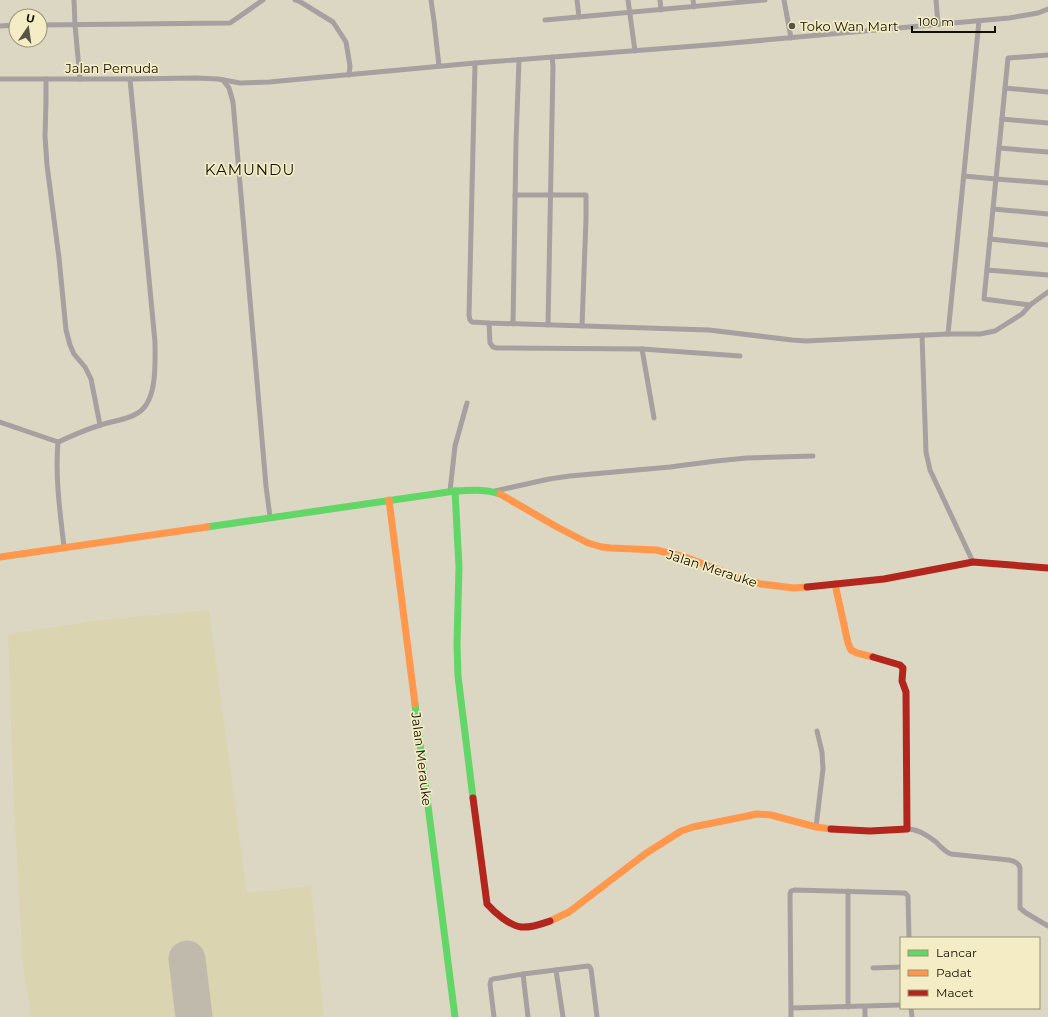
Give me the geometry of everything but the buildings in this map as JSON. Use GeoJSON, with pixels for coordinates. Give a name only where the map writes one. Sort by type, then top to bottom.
{"type":"FeatureCollection","features":[{"type":"Feature","properties":{"kind":"main road","name":"Jalan Merauke"},"geometry":{"type":"LineString","coordinates":[[0,556],[270,516],[453,491],[478,490],[499,494],[580,540],[602,547],[668,552],[737,577],[774,586],[794,588],[884,580],[973,562],[1048,568]]}},
{"type":"Feature","properties":{"kind":"main road"},"geometry":{"type":"LineString","coordinates":[[453,491],[459,567],[456,644],[458,676],[486,897],[488,904],[495,913],[509,922],[521,926],[533,926],[552,920],[569,912],[645,854],[681,831],[693,827],[745,816],[765,814],[816,827],[863,831],[907,829],[906,692],[902,681],[903,668],[900,665],[851,650],[848,643],[835,584]]}},
{"type":"Feature","properties":{"kind":"main road","name":"Jalan Merauke"},"geometry":{"type":"LineString","coordinates":[[389,500],[455,1017]]}},
{"type":"Feature","properties":{"kind":"street"},"geometry":{"type":"LineString","coordinates":[[74,0],[80,79]]}},
{"type":"Feature","properties":{"kind":"street"},"geometry":{"type":"LineString","coordinates":[[48,25],[230,23],[263,0]]}},
{"type":"Feature","properties":{"kind":"street"},"geometry":{"type":"LineString","coordinates":[[294,0],[299,1],[333,22],[346,42],[350,66],[349,75]]}},
{"type":"Feature","properties":{"kind":"street"},"geometry":{"type":"LineString","coordinates":[[430,0],[434,22],[438,66]]}},
{"type":"Feature","properties":{"kind":"street"},"geometry":{"type":"LineString","coordinates":[[577,0],[579,17]]}},
{"type":"Feature","properties":{"kind":"street"},"geometry":{"type":"LineString","coordinates":[[628,0],[635,50]]}},
{"type":"Feature","properties":{"kind":"street"},"geometry":{"type":"LineString","coordinates":[[660,0],[661,10]]}},
{"type":"Feature","properties":{"kind":"street"},"geometry":{"type":"LineString","coordinates":[[693,0],[694,7]]}},
{"type":"Feature","properties":{"kind":"street"},"geometry":{"type":"LineString","coordinates":[[545,20],[694,7],[729,2],[766,0]]}},
{"type":"Feature","properties":{"kind":"street"},"geometry":{"type":"LineString","coordinates":[[784,0],[791,38]]}},
{"type":"Feature","properties":{"kind":"street"},"geometry":{"type":"LineString","coordinates":[[936,0],[938,24]]}},
{"type":"Feature","properties":{"kind":"street","name":"Jalan Pemuda"},"geometry":{"type":"LineString","coordinates":[[0,79],[196,78],[218,79],[245,83],[269,82],[438,66],[791,38],[1015,17],[1048,10]]}},
{"type":"Feature","properties":{"kind":"street"},"geometry":{"type":"LineString","coordinates":[[948,334],[979,20]]}},
{"type":"Feature","properties":{"kind":"street"},"geometry":{"type":"LineString","coordinates":[[1030,305],[984,299],[1008,58],[1048,55]]}},
{"type":"Feature","properties":{"kind":"street"},"geometry":{"type":"LineString","coordinates":[[548,325],[552,57]]}},
{"type":"Feature","properties":{"kind":"street"},"geometry":{"type":"LineString","coordinates":[[513,324],[519,60]]}},
{"type":"Feature","properties":{"kind":"street"},"geometry":{"type":"LineString","coordinates":[[475,63],[469,317],[472,322],[709,330],[806,341],[922,335],[980,334],[995,331],[1022,314],[1030,305],[1048,292]]}},
{"type":"Feature","properties":{"kind":"street"},"geometry":{"type":"LineString","coordinates":[[46,79],[46,165],[59,258],[66,330],[74,354],[85,367],[92,379],[100,425]]}},
{"type":"Feature","properties":{"kind":"street"},"geometry":{"type":"LineString","coordinates":[[0,422],[58,442],[100,425],[136,415],[146,405],[150,397],[155,374],[155,342],[130,79]]}},
{"type":"Feature","properties":{"kind":"street"},"geometry":{"type":"LineString","coordinates":[[223,80],[229,88],[232,102],[266,486],[270,516]]}},
{"type":"Feature","properties":{"kind":"street"},"geometry":{"type":"LineString","coordinates":[[1005,88],[1048,92]]}},
{"type":"Feature","properties":{"kind":"street"},"geometry":{"type":"LineString","coordinates":[[1002,119],[1048,123]]}},
{"type":"Feature","properties":{"kind":"street"},"geometry":{"type":"LineString","coordinates":[[999,148],[1048,152]]}},
{"type":"Feature","properties":{"kind":"street"},"geometry":{"type":"LineString","coordinates":[[964,176],[1048,183]]}},
{"type":"Feature","properties":{"kind":"street"},"geometry":{"type":"LineString","coordinates":[[515,195],[586,196],[582,326]]}},
{"type":"Feature","properties":{"kind":"street"},"geometry":{"type":"LineString","coordinates":[[993,209],[1048,214]]}},
{"type":"Feature","properties":{"kind":"street"},"geometry":{"type":"LineString","coordinates":[[990,239],[1048,245]]}},
{"type":"Feature","properties":{"kind":"street"},"geometry":{"type":"LineString","coordinates":[[987,270],[1048,276]]}},
{"type":"Feature","properties":{"kind":"street"},"geometry":{"type":"LineString","coordinates":[[489,323],[490,343],[493,347],[497,348],[642,349],[740,356]]}},
{"type":"Feature","properties":{"kind":"street"},"geometry":{"type":"LineString","coordinates":[[922,335],[925,440],[928,464],[973,562]]}},
{"type":"Feature","properties":{"kind":"street"},"geometry":{"type":"LineString","coordinates":[[642,349],[654,418]]}},
{"type":"Feature","properties":{"kind":"street"},"geometry":{"type":"LineString","coordinates":[[453,491],[455,446],[467,403]]}},
{"type":"Feature","properties":{"kind":"street"},"geometry":{"type":"LineString","coordinates":[[58,442],[56,460],[57,484],[64,546]]}},
{"type":"Feature","properties":{"kind":"street"},"geometry":{"type":"LineString","coordinates":[[492,492],[549,479],[570,476],[747,458],[812,456]]}},
{"type":"Feature","properties":{"kind":"street"},"geometry":{"type":"LineString","coordinates":[[816,827],[824,769],[817,731]]}},
{"type":"Feature","properties":{"kind":"street"},"geometry":{"type":"LineString","coordinates":[[907,829],[919,831],[936,842],[946,852],[951,854],[1009,860],[1016,863],[1020,868],[1020,908],[1048,926]]}},
{"type":"Feature","properties":{"kind":"street"},"geometry":{"type":"LineString","coordinates":[[791,1017],[790,892],[794,890],[906,893],[908,896],[909,937]]}},
{"type":"Feature","properties":{"kind":"street"},"geometry":{"type":"LineString","coordinates":[[848,891],[848,1007]]}},
{"type":"Feature","properties":{"kind":"street"},"geometry":{"type":"LineString","coordinates":[[494,1017],[490,984],[491,980],[495,978],[588,966],[590,967],[597,1017]]}},
{"type":"Feature","properties":{"kind":"street"},"geometry":{"type":"LineString","coordinates":[[873,968],[900,967]]}},
{"type":"Feature","properties":{"kind":"street"},"geometry":{"type":"LineString","coordinates":[[556,970],[563,1017]]}},
{"type":"Feature","properties":{"kind":"street"},"geometry":{"type":"LineString","coordinates":[[523,974],[528,1017]]}},
{"type":"Feature","properties":{"kind":"street"},"geometry":{"type":"LineString","coordinates":[[792,1008],[900,1006]]}},
{"type":"Feature","properties":{"kind":"street"},"geometry":{"type":"LineString","coordinates":[[865,1007],[865,1017]]}},
{"type":"Feature","properties":{"kind":"shaded area"},"geometry":{"type":"Polygon","coordinates":[[[209,610],[247,893],[311,886],[324,1017],[31,1017],[23,965],[14,808],[8,634],[101,620],[209,610]]]}},
{"type":"Feature","properties":{"kind":"runway"},"geometry":{"type":"LineString","coordinates":[[187,959],[194,1017]]}},
{"type":"Feature","properties":{"kind":"traffic: fast"},"geometry":{"type":"LineString","coordinates":[[207,527],[455,491],[472,490],[500,494]]}},
{"type":"Feature","properties":{"kind":"traffic: fast"},"geometry":{"type":"LineString","coordinates":[[455,491],[459,567],[457,644],[458,676],[473,798]]}},
{"type":"Feature","properties":{"kind":"traffic: fast"},"geometry":{"type":"LineString","coordinates":[[415,704],[455,1017]]}},
{"type":"Feature","properties":{"kind":"traffic: slow"},"geometry":{"type":"LineString","coordinates":[[500,494],[588,543],[611,548],[656,550],[685,557],[737,577],[761,584],[794,588],[807,587]]}},
{"type":"Feature","properties":{"kind":"traffic: slow"},"geometry":{"type":"LineString","coordinates":[[389,500],[415,704]]}},
{"type":"Feature","properties":{"kind":"traffic: slow"},"geometry":{"type":"LineString","coordinates":[[0,557],[207,527]]}},
{"type":"Feature","properties":{"kind":"traffic: slow"},"geometry":{"type":"LineString","coordinates":[[835,584],[848,643],[851,650],[873,657]]}},
{"type":"Feature","properties":{"kind":"traffic: slow"},"geometry":{"type":"LineString","coordinates":[[550,921],[569,912],[645,854],[681,831],[693,827],[757,814],[771,815],[816,827],[831,829]]}},
{"type":"Feature","properties":{"kind":"traffic: jam"},"geometry":{"type":"LineString","coordinates":[[807,587],[884,579],[973,562],[1048,568]]}},
{"type":"Feature","properties":{"kind":"traffic: jam"},"geometry":{"type":"LineString","coordinates":[[831,829],[870,831],[907,829],[906,692],[902,681],[903,668],[900,665],[873,657]]}},
{"type":"Feature","properties":{"kind":"traffic: jam"},"geometry":{"type":"LineString","coordinates":[[473,798],[487,904],[502,918],[516,926],[536,926],[550,921]]}},
{"type":"Feature","properties":{"kind":"place","name":"Toko Wan Mart"},"geometry":{"type":"Point","coordinates":[792,26]}},
{"type":"Feature","properties":{"kind":"district","name":"KAMUNDU"},"geometry":{"type":"Point","coordinates":[250,170]}}]}
